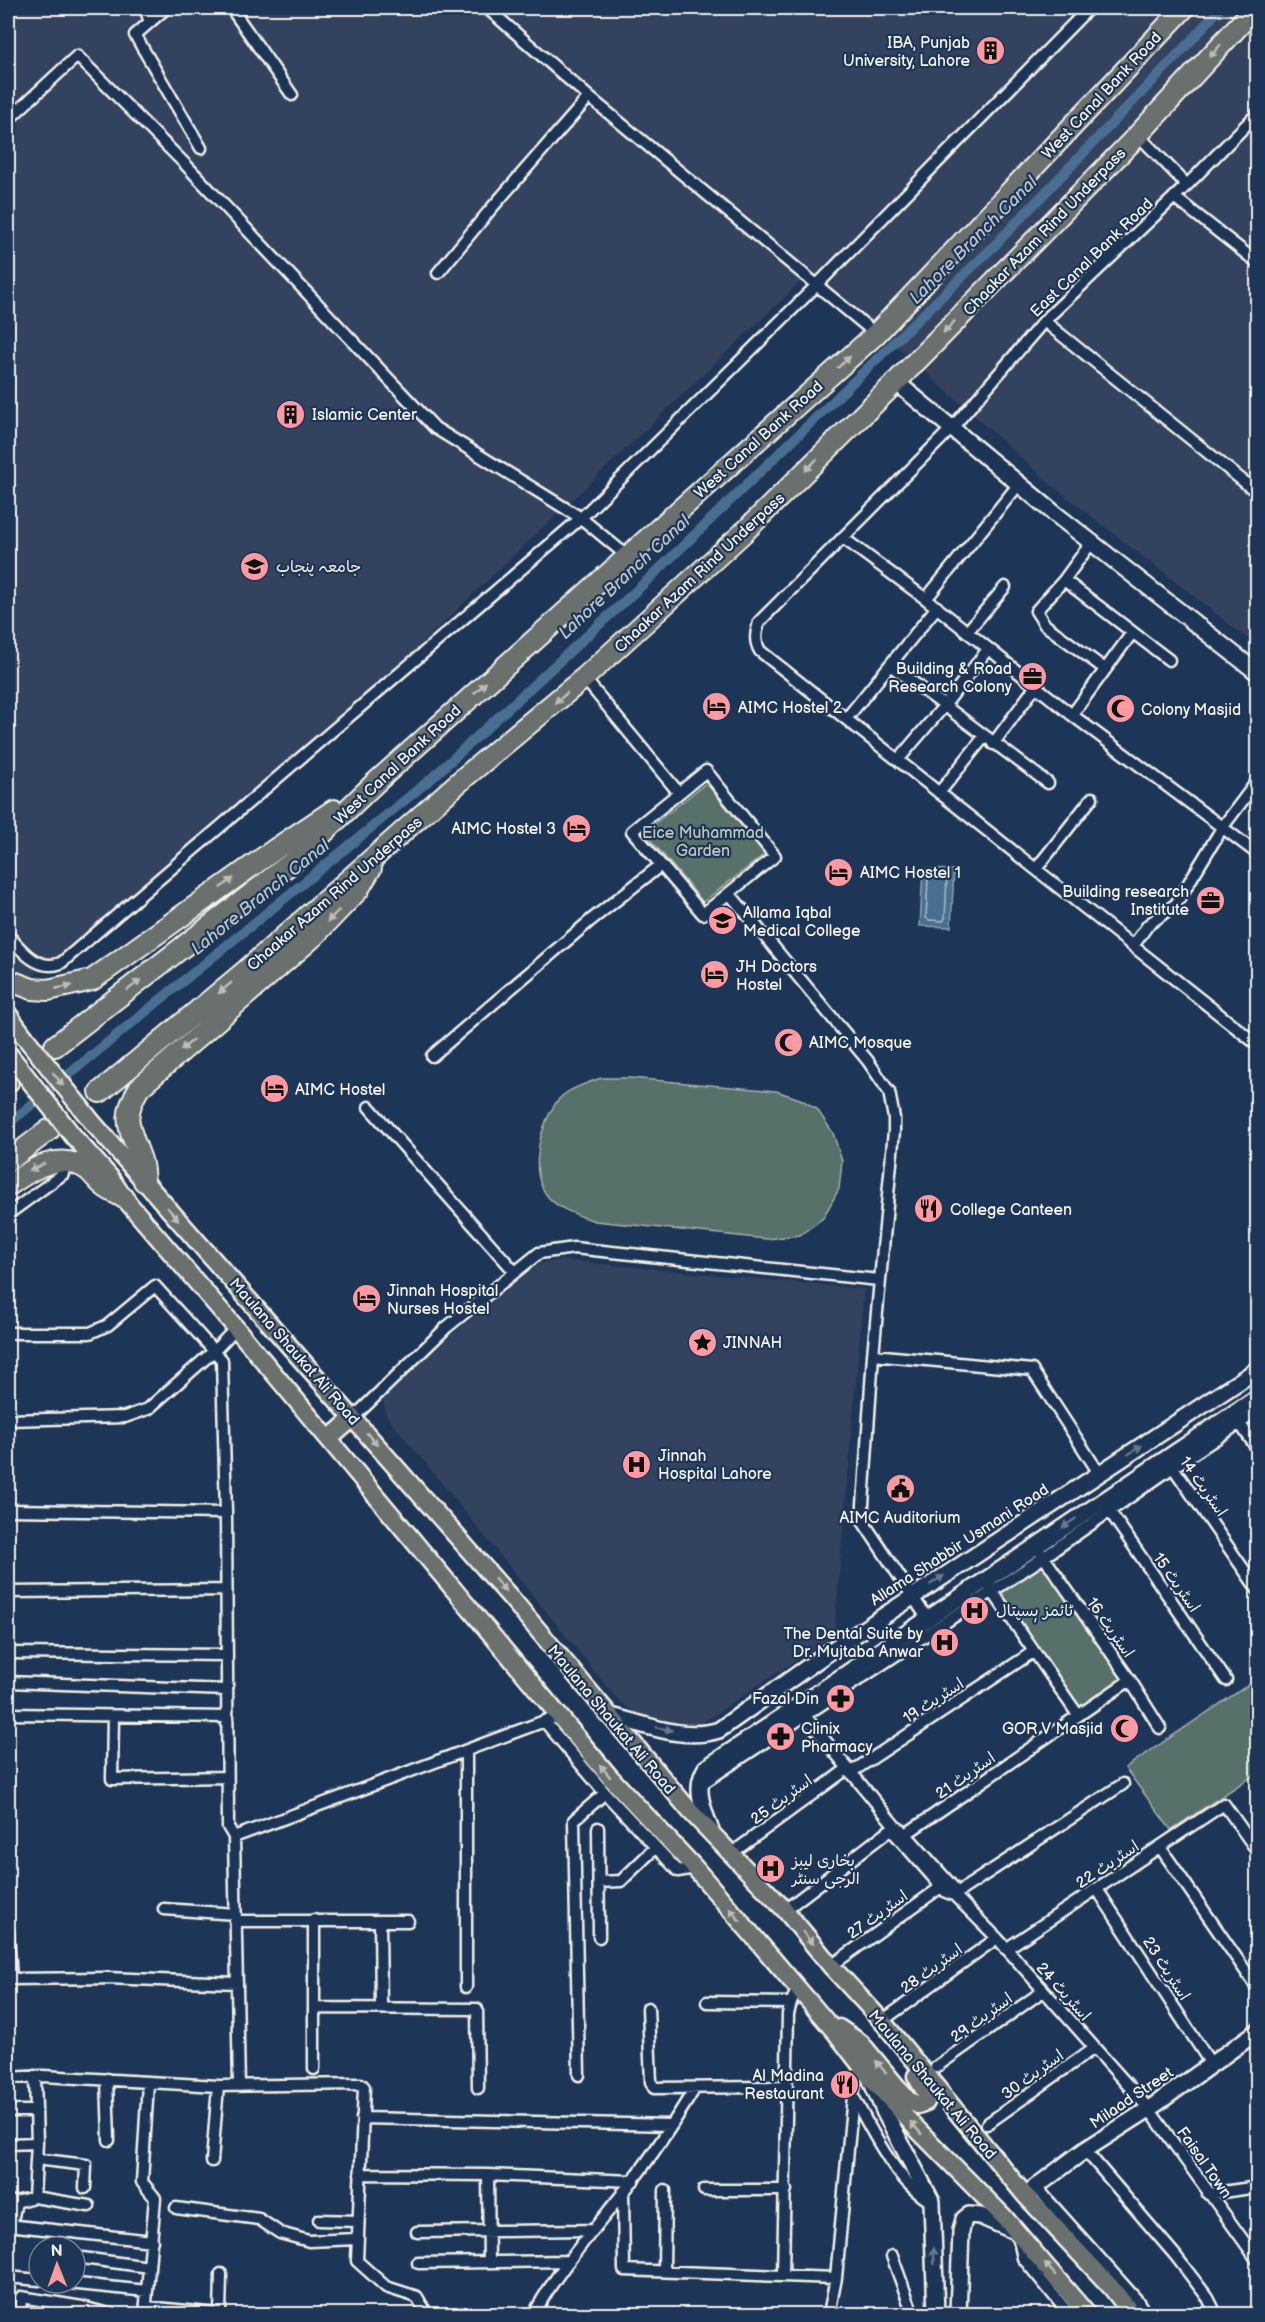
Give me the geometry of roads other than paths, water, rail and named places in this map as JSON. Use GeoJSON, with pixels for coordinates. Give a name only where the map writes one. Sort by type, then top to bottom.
{"type":"FeatureCollection","features":[{"type":"Feature","properties":{"kind":"highway","name":"West Canal Bank Road"},"geometry":{"type":"LineString","coordinates":[[55,1046],[295,860],[374,784],[876,334],[1184,8]]}},
{"type":"Feature","properties":{"kind":"highway","name":"Chaakar Azam Rind Underpass"},"geometry":{"type":"LineString","coordinates":[[100,1092],[243,973],[466,776],[584,678],[744,532],[896,382],[1138,135],[1255,8]]}},
{"type":"Feature","properties":{"kind":"highway"},"geometry":{"type":"LineString","coordinates":[[8,980],[32,989],[48,990],[92,980],[277,848],[374,784]]}},
{"type":"Feature","properties":{"kind":"highway"},"geometry":{"type":"LineString","coordinates":[[144,1181],[141,1158],[128,1128],[130,1103],[139,1088],[313,937],[358,890],[380,853]]}},
{"type":"Feature","properties":{"kind":"highway"},"geometry":{"type":"LineString","coordinates":[[8,1161],[50,1130]]}},
{"type":"Feature","properties":{"kind":"highway"},"geometry":{"type":"LineString","coordinates":[[8,1186],[40,1164],[62,1161],[81,1166],[91,1172],[103,1186],[124,1198]]}},
{"type":"Feature","properties":{"kind":"main road"},"geometry":{"type":"LineString","coordinates":[[896,382],[1091,543],[1257,673]]}},
{"type":"Feature","properties":{"kind":"main road","name":"Maulana Shaukat Ali Road"},"geometry":{"type":"LineString","coordinates":[[8,1014],[93,1123],[511,1598],[607,1715],[691,1812],[784,1910],[1031,2191],[1132,2314]]}},
{"type":"Feature","properties":{"kind":"main road","name":"Maulana Shaukat Ali Road"},"geometry":{"type":"LineString","coordinates":[[8,1053],[74,1137],[110,1177],[124,1198],[329,1439],[552,1719],[695,1868],[794,1996],[825,2019],[866,2072],[913,2125],[1017,2232],[1087,2314]]}},
{"type":"Feature","properties":{"kind":"main road","name":"Allama Shabbir Usmani Road"},"geometry":{"type":"LineString","coordinates":[[607,1715],[681,1732],[701,1734],[719,1730],[912,1596],[1257,1370]]}},
{"type":"Feature","properties":{"kind":"main road"},"geometry":{"type":"LineString","coordinates":[[711,1832],[699,1785],[706,1768],[800,1711],[927,1618],[988,1585],[1040,1551],[1236,1418],[1257,1397]]}},
{"type":"Feature","properties":{"kind":"main road"},"geometry":{"type":"LineString","coordinates":[[329,1439],[353,1418]]}},
{"type":"Feature","properties":{"kind":"main road"},"geometry":{"type":"LineString","coordinates":[[825,2019],[861,2043],[908,2100],[914,2104],[923,2104],[927,2099],[927,2094],[893,2043],[887,2028]]}},
{"type":"Feature","properties":{"kind":"main road","name":"Milaad Street"},"geometry":{"type":"LineString","coordinates":[[1031,2191],[1085,2150],[1149,2109],[1257,2031]]}},
{"type":"Feature","properties":{"kind":"main road"},"geometry":{"type":"LineString","coordinates":[[866,2072],[932,2202],[936,2314]]}},
{"type":"Feature","properties":{"kind":"main road"},"geometry":{"type":"LineString","coordinates":[[958,2314],[961,2231],[964,2219],[969,2215],[980,2216],[1017,2232]]}},
{"type":"Feature","properties":{"kind":"street"},"geometry":{"type":"LineString","coordinates":[[145,8],[150,22]]}},
{"type":"Feature","properties":{"kind":"street"},"geometry":{"type":"LineString","coordinates":[[166,8],[135,35],[201,148]]}},
{"type":"Feature","properties":{"kind":"street"},"geometry":{"type":"LineString","coordinates":[[231,8],[292,95]]}},
{"type":"Feature","properties":{"kind":"street"},"geometry":{"type":"LineString","coordinates":[[487,8],[589,97],[876,334]]}},
{"type":"Feature","properties":{"kind":"street"},"geometry":{"type":"LineString","coordinates":[[8,935],[23,952],[44,965],[61,963],[581,518],[816,286],[1089,8]]}},
{"type":"Feature","properties":{"kind":"street"},"geometry":{"type":"LineString","coordinates":[[8,120],[76,56],[194,173],[435,428],[581,518],[627,556]]}},
{"type":"Feature","properties":{"kind":"street"},"geometry":{"type":"LineString","coordinates":[[438,273],[589,97]]}},
{"type":"Feature","properties":{"kind":"street","name":"East Canal Bank Road"},"geometry":{"type":"LineString","coordinates":[[846,719],[760,651],[756,644],[759,622],[952,428],[1044,321],[1187,185],[1257,113]]}},
{"type":"Feature","properties":{"kind":"street"},"geometry":{"type":"LineString","coordinates":[[1138,135],[1187,185]]}},
{"type":"Feature","properties":{"kind":"street"},"geometry":{"type":"LineString","coordinates":[[1174,197],[1257,262]]}},
{"type":"Feature","properties":{"kind":"street"},"geometry":{"type":"LineString","coordinates":[[1044,321],[1257,494]]}},
{"type":"Feature","properties":{"kind":"street"},"geometry":{"type":"LineString","coordinates":[[926,599],[1019,484]]}},
{"type":"Feature","properties":{"kind":"street"},"geometry":{"type":"LineString","coordinates":[[843,537],[926,599],[1072,715],[1257,854]]}},
{"type":"Feature","properties":{"kind":"street"},"geometry":{"type":"LineString","coordinates":[[1091,543],[1064,580],[1036,610],[1045,625],[1106,669]]}},
{"type":"Feature","properties":{"kind":"street"},"geometry":{"type":"LineString","coordinates":[[1064,580],[1168,660]]}},
{"type":"Feature","properties":{"kind":"street"},"geometry":{"type":"LineString","coordinates":[[967,632],[1005,587]]}},
{"type":"Feature","properties":{"kind":"street"},"geometry":{"type":"LineString","coordinates":[[937,608],[846,719],[1257,1045]]}},
{"type":"Feature","properties":{"kind":"street"},"geometry":{"type":"LineString","coordinates":[[1072,715],[1132,633]]}},
{"type":"Feature","properties":{"kind":"street"},"geometry":{"type":"LineString","coordinates":[[898,760],[988,649]]}},
{"type":"Feature","properties":{"kind":"street"},"geometry":{"type":"LineString","coordinates":[[890,665],[1048,783]]}},
{"type":"Feature","properties":{"kind":"street"},"geometry":{"type":"LineString","coordinates":[[584,678],[679,793]]}},
{"type":"Feature","properties":{"kind":"street"},"geometry":{"type":"LineString","coordinates":[[939,793],[1036,686]]}},
{"type":"Feature","properties":{"kind":"street"},"geometry":{"type":"LineString","coordinates":[[706,771],[774,856],[703,914],[632,831],[679,793],[706,771]]}},
{"type":"Feature","properties":{"kind":"street"},"geometry":{"type":"LineString","coordinates":[[1133,946],[1148,925],[1176,904],[1222,828],[1257,780]]}},
{"type":"Feature","properties":{"kind":"street"},"geometry":{"type":"LineString","coordinates":[[1036,869],[1092,798]]}},
{"type":"Feature","properties":{"kind":"street"},"geometry":{"type":"LineString","coordinates":[[432,1056],[591,920],[661,865]]}},
{"type":"Feature","properties":{"kind":"street"},"geometry":{"type":"LineString","coordinates":[[729,893],[868,1061],[889,1092],[894,1131],[879,1280],[862,1520],[927,1618]]}},
{"type":"Feature","properties":{"kind":"street"},"geometry":{"type":"LineString","coordinates":[[369,1107],[515,1272]]}},
{"type":"Feature","properties":{"kind":"street"},"geometry":{"type":"LineString","coordinates":[[8,1214],[63,1174],[62,1161]]}},
{"type":"Feature","properties":{"kind":"street"},"geometry":{"type":"LineString","coordinates":[[353,1418],[447,1327],[539,1253],[574,1248],[879,1280]]}},
{"type":"Feature","properties":{"kind":"street"},"geometry":{"type":"LineString","coordinates":[[8,1333],[90,1333],[108,1325],[155,1286],[222,1360],[226,1513],[228,1827],[234,1837],[239,2086]]}},
{"type":"Feature","properties":{"kind":"street"},"geometry":{"type":"LineString","coordinates":[[8,1420],[125,1417],[148,1409],[214,1351],[236,1328]]}},
{"type":"Feature","properties":{"kind":"street"},"geometry":{"type":"LineString","coordinates":[[873,1355],[1032,1370],[1099,1473]]}},
{"type":"Feature","properties":{"kind":"street"},"geometry":{"type":"LineString","coordinates":[[1257,1411],[1236,1418],[1257,1450]]}},
{"type":"Feature","properties":{"kind":"street","name":"اسٹریٹ 14"},"geometry":{"type":"LineString","coordinates":[[1169,1463],[1257,1590]]}},
{"type":"Feature","properties":{"kind":"street","name":"اسٹریٹ 15"},"geometry":{"type":"LineString","coordinates":[[1106,1506],[1226,1680]]}},
{"type":"Feature","properties":{"kind":"street"},"geometry":{"type":"LineString","coordinates":[[8,1509],[226,1513]]}},
{"type":"Feature","properties":{"kind":"street","name":"اسٹریٹ 16"},"geometry":{"type":"LineString","coordinates":[[1040,1551],[1130,1680],[1160,1728]]}},
{"type":"Feature","properties":{"kind":"street"},"geometry":{"type":"LineString","coordinates":[[800,1711],[988,1585],[1078,1715]]}},
{"type":"Feature","properties":{"kind":"street"},"geometry":{"type":"LineString","coordinates":[[8,1592],[226,1590]]}},
{"type":"Feature","properties":{"kind":"street","name":"اسٹریٹ 19"},"geometry":{"type":"LineString","coordinates":[[848,1771],[1034,1652]]}},
{"type":"Feature","properties":{"kind":"street"},"geometry":{"type":"LineString","coordinates":[[8,1653],[227,1655]]}},
{"type":"Feature","properties":{"kind":"street","name":"اسٹریٹ 21"},"geometry":{"type":"LineString","coordinates":[[906,1834],[1130,1680]]}},
{"type":"Feature","properties":{"kind":"street"},"geometry":{"type":"LineString","coordinates":[[8,1682],[227,1690]]}},
{"type":"Feature","properties":{"kind":"street","name":"اسٹریٹ 24"},"geometry":{"type":"LineString","coordinates":[[800,1711],[895,1826],[906,1834],[953,1887],[954,1895]]}},
{"type":"Feature","properties":{"kind":"street"},"geometry":{"type":"LineString","coordinates":[[8,1714],[228,1717]]}},
{"type":"Feature","properties":{"kind":"street"},"geometry":{"type":"LineString","coordinates":[[112,1716],[112,1779],[227,1777]]}},
{"type":"Feature","properties":{"kind":"street"},"geometry":{"type":"LineString","coordinates":[[234,1837],[552,1719],[605,1793],[655,1848],[678,1871],[695,1868]]}},
{"type":"Feature","properties":{"kind":"street"},"geometry":{"type":"LineString","coordinates":[[466,1752],[466,1987]]}},
{"type":"Feature","properties":{"kind":"street","name":"اسٹریٹ 25"},"geometry":{"type":"LineString","coordinates":[[732,1853],[848,1771]]}},
{"type":"Feature","properties":{"kind":"street"},"geometry":{"type":"LineString","coordinates":[[954,1895],[1123,1784]]}},
{"type":"Feature","properties":{"kind":"street"},"geometry":{"type":"LineString","coordinates":[[579,2074],[574,1820],[605,1793]]}},
{"type":"Feature","properties":{"kind":"street","name":"اسٹریٹ 22"},"geometry":{"type":"LineString","coordinates":[[1006,1949],[1224,1804],[1257,1852]]}},
{"type":"Feature","properties":{"kind":"street"},"geometry":{"type":"LineString","coordinates":[[784,1910],[895,1826]]}},
{"type":"Feature","properties":{"kind":"street","name":"اسٹریٹ 24"},"geometry":{"type":"LineString","coordinates":[[895,1826],[896,1835],[941,1887],[954,1895],[997,1938],[1149,2109]]}},
{"type":"Feature","properties":{"kind":"street"},"geometry":{"type":"LineString","coordinates":[[598,1828],[599,1936]]}},
{"type":"Feature","properties":{"kind":"street"},"geometry":{"type":"LineString","coordinates":[[1160,1847],[1257,1989]]}},
{"type":"Feature","properties":{"kind":"street"},"geometry":{"type":"LineString","coordinates":[[599,1882],[621,1881],[655,1848]]}},
{"type":"Feature","properties":{"kind":"street","name":"اسٹریٹ 27"},"geometry":{"type":"LineString","coordinates":[[831,1966],[941,1887]]}},
{"type":"Feature","properties":{"kind":"street","name":"اسٹریٹ 23"},"geometry":{"type":"LineString","coordinates":[[1097,1889],[1211,2064]]}},
{"type":"Feature","properties":{"kind":"street"},"geometry":{"type":"LineString","coordinates":[[164,1908],[236,1918],[408,1921]]}},
{"type":"Feature","properties":{"kind":"street"},"geometry":{"type":"LineString","coordinates":[[314,1920],[314,2069]]}},
{"type":"Feature","properties":{"kind":"street"},"geometry":{"type":"LineString","coordinates":[[380,1921],[381,2008]]}},
{"type":"Feature","properties":{"kind":"street"},"geometry":{"type":"LineString","coordinates":[[8,1931],[11,1979],[106,1978],[237,1983]]}},
{"type":"Feature","properties":{"kind":"street","name":"اسٹریٹ 28"},"geometry":{"type":"LineString","coordinates":[[887,2028],[997,1938]]}},
{"type":"Feature","properties":{"kind":"street","name":"اسٹریٹ 29"},"geometry":{"type":"LineString","coordinates":[[936,2067],[1043,1991]]}},
{"type":"Feature","properties":{"kind":"street"},"geometry":{"type":"LineString","coordinates":[[707,2002],[794,1996],[788,2014],[783,2276]]}},
{"type":"Feature","properties":{"kind":"street"},"geometry":{"type":"LineString","coordinates":[[314,2008],[477,2009],[478,2088]]}},
{"type":"Feature","properties":{"kind":"street"},"geometry":{"type":"LineString","coordinates":[[648,2008],[651,2082],[654,2088],[787,2087]]}},
{"type":"Feature","properties":{"kind":"street","name":"اسٹریٹ 30"},"geometry":{"type":"LineString","coordinates":[[987,2124],[1094,2048]]}},
{"type":"Feature","properties":{"kind":"street"},"geometry":{"type":"LineString","coordinates":[[829,2314],[836,2278],[856,2076],[866,2072]]}},
{"type":"Feature","properties":{"kind":"street"},"geometry":{"type":"LineString","coordinates":[[34,2197],[37,2143],[35,2076]]}},
{"type":"Feature","properties":{"kind":"street"},"geometry":{"type":"LineString","coordinates":[[8,2078],[35,2076],[218,2086],[356,2082],[364,2087],[357,2261],[386,2287],[417,2298],[427,2314]]}},
{"type":"Feature","properties":{"kind":"street"},"geometry":{"type":"LineString","coordinates":[[107,2079],[109,2140]]}},
{"type":"Feature","properties":{"kind":"street"},"geometry":{"type":"LineString","coordinates":[[148,2083],[142,2182],[155,2198],[146,2311],[220,2314],[221,2274]]}},
{"type":"Feature","properties":{"kind":"street"},"geometry":{"type":"LineString","coordinates":[[212,2161],[218,2086]]}},
{"type":"Feature","properties":{"kind":"street"},"geometry":{"type":"LineString","coordinates":[[534,2314],[542,2299],[591,2230],[633,2181],[695,2088]]}},
{"type":"Feature","properties":{"kind":"street"},"geometry":{"type":"LineString","coordinates":[[853,2096],[903,2178],[918,2195],[932,2202]]}},
{"type":"Feature","properties":{"kind":"street","name":"Faisal Town"},"geometry":{"type":"LineString","coordinates":[[1149,2109],[1257,2261]]}},
{"type":"Feature","properties":{"kind":"street"},"geometry":{"type":"LineString","coordinates":[[8,2111],[36,2110]]}},
{"type":"Feature","properties":{"kind":"street"},"geometry":{"type":"LineString","coordinates":[[362,2118],[672,2125]]}},
{"type":"Feature","properties":{"kind":"street"},"geometry":{"type":"LineString","coordinates":[[8,2144],[37,2143]]}},
{"type":"Feature","properties":{"kind":"street"},"geometry":{"type":"LineString","coordinates":[[1085,2150],[1175,2255],[1208,2298],[1216,2314]]}},
{"type":"Feature","properties":{"kind":"street"},"geometry":{"type":"LineString","coordinates":[[36,2159],[86,2165],[84,2188]]}},
{"type":"Feature","properties":{"kind":"street"},"geometry":{"type":"LineString","coordinates":[[360,2174],[488,2175],[633,2181]]}},
{"type":"Feature","properties":{"kind":"street"},"geometry":{"type":"LineString","coordinates":[[488,2175],[489,2262]]}},
{"type":"Feature","properties":{"kind":"street"},"geometry":{"type":"LineString","coordinates":[[1208,2194],[1257,2187]]}},
{"type":"Feature","properties":{"kind":"street"},"geometry":{"type":"LineString","coordinates":[[664,2271],[665,2190]]}},
{"type":"Feature","properties":{"kind":"street"},"geometry":{"type":"LineString","coordinates":[[704,2190],[786,2190]]}},
{"type":"Feature","properties":{"kind":"street"},"geometry":{"type":"LineString","coordinates":[[1031,2191],[1137,2300],[1146,2314]]}},
{"type":"Feature","properties":{"kind":"street"},"geometry":{"type":"LineString","coordinates":[[623,2192],[624,2270],[836,2278]]}},
{"type":"Feature","properties":{"kind":"street"},"geometry":{"type":"LineString","coordinates":[[89,2206],[34,2197],[12,2201],[9,2225],[152,2241]]}},
{"type":"Feature","properties":{"kind":"street"},"geometry":{"type":"LineString","coordinates":[[176,2208],[259,2219],[280,2233],[309,2241],[357,2239]]}},
{"type":"Feature","properties":{"kind":"street"},"geometry":{"type":"LineString","coordinates":[[319,2220],[358,2221]]}},
{"type":"Feature","properties":{"kind":"street"},"geometry":{"type":"LineString","coordinates":[[417,2232],[591,2230]]}},
{"type":"Feature","properties":{"kind":"street"},"geometry":{"type":"LineString","coordinates":[[1017,2232],[1023,2258],[1069,2314]]}},
{"type":"Feature","properties":{"kind":"street"},"geometry":{"type":"LineString","coordinates":[[892,2256],[914,2314]]}},
{"type":"Feature","properties":{"kind":"street"},"geometry":{"type":"LineString","coordinates":[[87,2259],[149,2267]]}},
{"type":"Feature","properties":{"kind":"street"},"geometry":{"type":"LineString","coordinates":[[418,2262],[569,2261]]}},
{"type":"Feature","properties":{"kind":"street"},"geometry":{"type":"LineString","coordinates":[[8,2277],[27,2279]]}},
{"type":"Feature","properties":{"kind":"street"},"geometry":{"type":"LineString","coordinates":[[87,2285],[147,2291]]}},
{"type":"Feature","properties":{"kind":"street"},"geometry":{"type":"LineString","coordinates":[[20,2314],[21,2297],[109,2314]]}},
{"type":"Feature","properties":{"kind":"water"},"geometry":{"type":"Polygon","coordinates":[[[923,869],[954,870],[951,927],[920,926],[923,869]]]}},
{"type":"Feature","properties":{"kind":"waterway","name":"Lahore Branch Canal"},"geometry":{"type":"LineString","coordinates":[[8,1124],[432,778],[651,577],[993,247],[1220,8]]}},
{"type":"Feature","properties":{"kind":"tunnel"},"geometry":{"type":"LineString","coordinates":[[49,1130],[100,1092]]}},
{"type":"Feature","properties":{"kind":"place","name":"IBA, Punjab University, Lahore"},"geometry":{"type":"Point","coordinates":[991,51]}},
{"type":"Feature","properties":{"kind":"place","name":"Islamic Center"},"geometry":{"type":"Point","coordinates":[291,414]}},
{"type":"Feature","properties":{"kind":"place","name":"جامعہ پنجاب"},"geometry":{"type":"Point","coordinates":[255,566]}},
{"type":"Feature","properties":{"kind":"place","name":"Building & Road Research Colony"},"geometry":{"type":"Point","coordinates":[1033,677]}},
{"type":"Feature","properties":{"kind":"place","name":"AIMC Hostel 2"},"geometry":{"type":"Point","coordinates":[717,707]}},
{"type":"Feature","properties":{"kind":"place","name":"Colony Masjid"},"geometry":{"type":"Point","coordinates":[1120,709]}},
{"type":"Feature","properties":{"kind":"place","name":"AIMC Hostel 3"},"geometry":{"type":"Point","coordinates":[577,828]}},
{"type":"Feature","properties":{"kind":"place","name":"AIMC Hostel 1"},"geometry":{"type":"Point","coordinates":[839,872]}},
{"type":"Feature","properties":{"kind":"place","name":"Building research Institute"},"geometry":{"type":"Point","coordinates":[1210,900]}},
{"type":"Feature","properties":{"kind":"place","name":"Allama Iqbal Medical College"},"geometry":{"type":"Point","coordinates":[722,921]}},
{"type":"Feature","properties":{"kind":"place","name":"JH Doctors Hostel"},"geometry":{"type":"Point","coordinates":[715,975]}},
{"type":"Feature","properties":{"kind":"place","name":"AIMC Mosque"},"geometry":{"type":"Point","coordinates":[788,1042]}},
{"type":"Feature","properties":{"kind":"place","name":"AIMC Hostel"},"geometry":{"type":"Point","coordinates":[274,1089]}},
{"type":"Feature","properties":{"kind":"place","name":"College Canteen"},"geometry":{"type":"Point","coordinates":[929,1209]}},
{"type":"Feature","properties":{"kind":"place","name":"Jinnah Hospital Nurses Hostel"},"geometry":{"type":"Point","coordinates":[366,1299]}},
{"type":"Feature","properties":{"kind":"place","name":"JINNAH"},"geometry":{"type":"Point","coordinates":[702,1342]}},
{"type":"Feature","properties":{"kind":"place","name":"Jinnah Hospital Lahore"},"geometry":{"type":"Point","coordinates":[637,1464]}},
{"type":"Feature","properties":{"kind":"place","name":"AIMC Auditorium"},"geometry":{"type":"Point","coordinates":[900,1489]}},
{"type":"Feature","properties":{"kind":"place","name":"ٹائمز ہسپتال"},"geometry":{"type":"Point","coordinates":[975,1610]}},
{"type":"Feature","properties":{"kind":"place","name":"The Dental Suite by Dr. Mujtaba Anwar"},"geometry":{"type":"Point","coordinates":[944,1642]}},
{"type":"Feature","properties":{"kind":"place","name":"Fazal Din"},"geometry":{"type":"Point","coordinates":[840,1698]}},
{"type":"Feature","properties":{"kind":"place","name":"GOR V Masjid"},"geometry":{"type":"Point","coordinates":[1124,1728]}},
{"type":"Feature","properties":{"kind":"place","name":"Clinix Pharmacy"},"geometry":{"type":"Point","coordinates":[780,1737]}},
{"type":"Feature","properties":{"kind":"place","name":"بخاری لیبز الرجی سنٹر"},"geometry":{"type":"Point","coordinates":[771,1869]}},
{"type":"Feature","properties":{"kind":"place","name":"Al Madina Restaurant"},"geometry":{"type":"Point","coordinates":[845,2084]}},
{"type":"Feature","properties":{"kind":"park label","name":"Eice Muhammad Garden"},"geometry":{"type":"Point","coordinates":[703,841]}}]}
